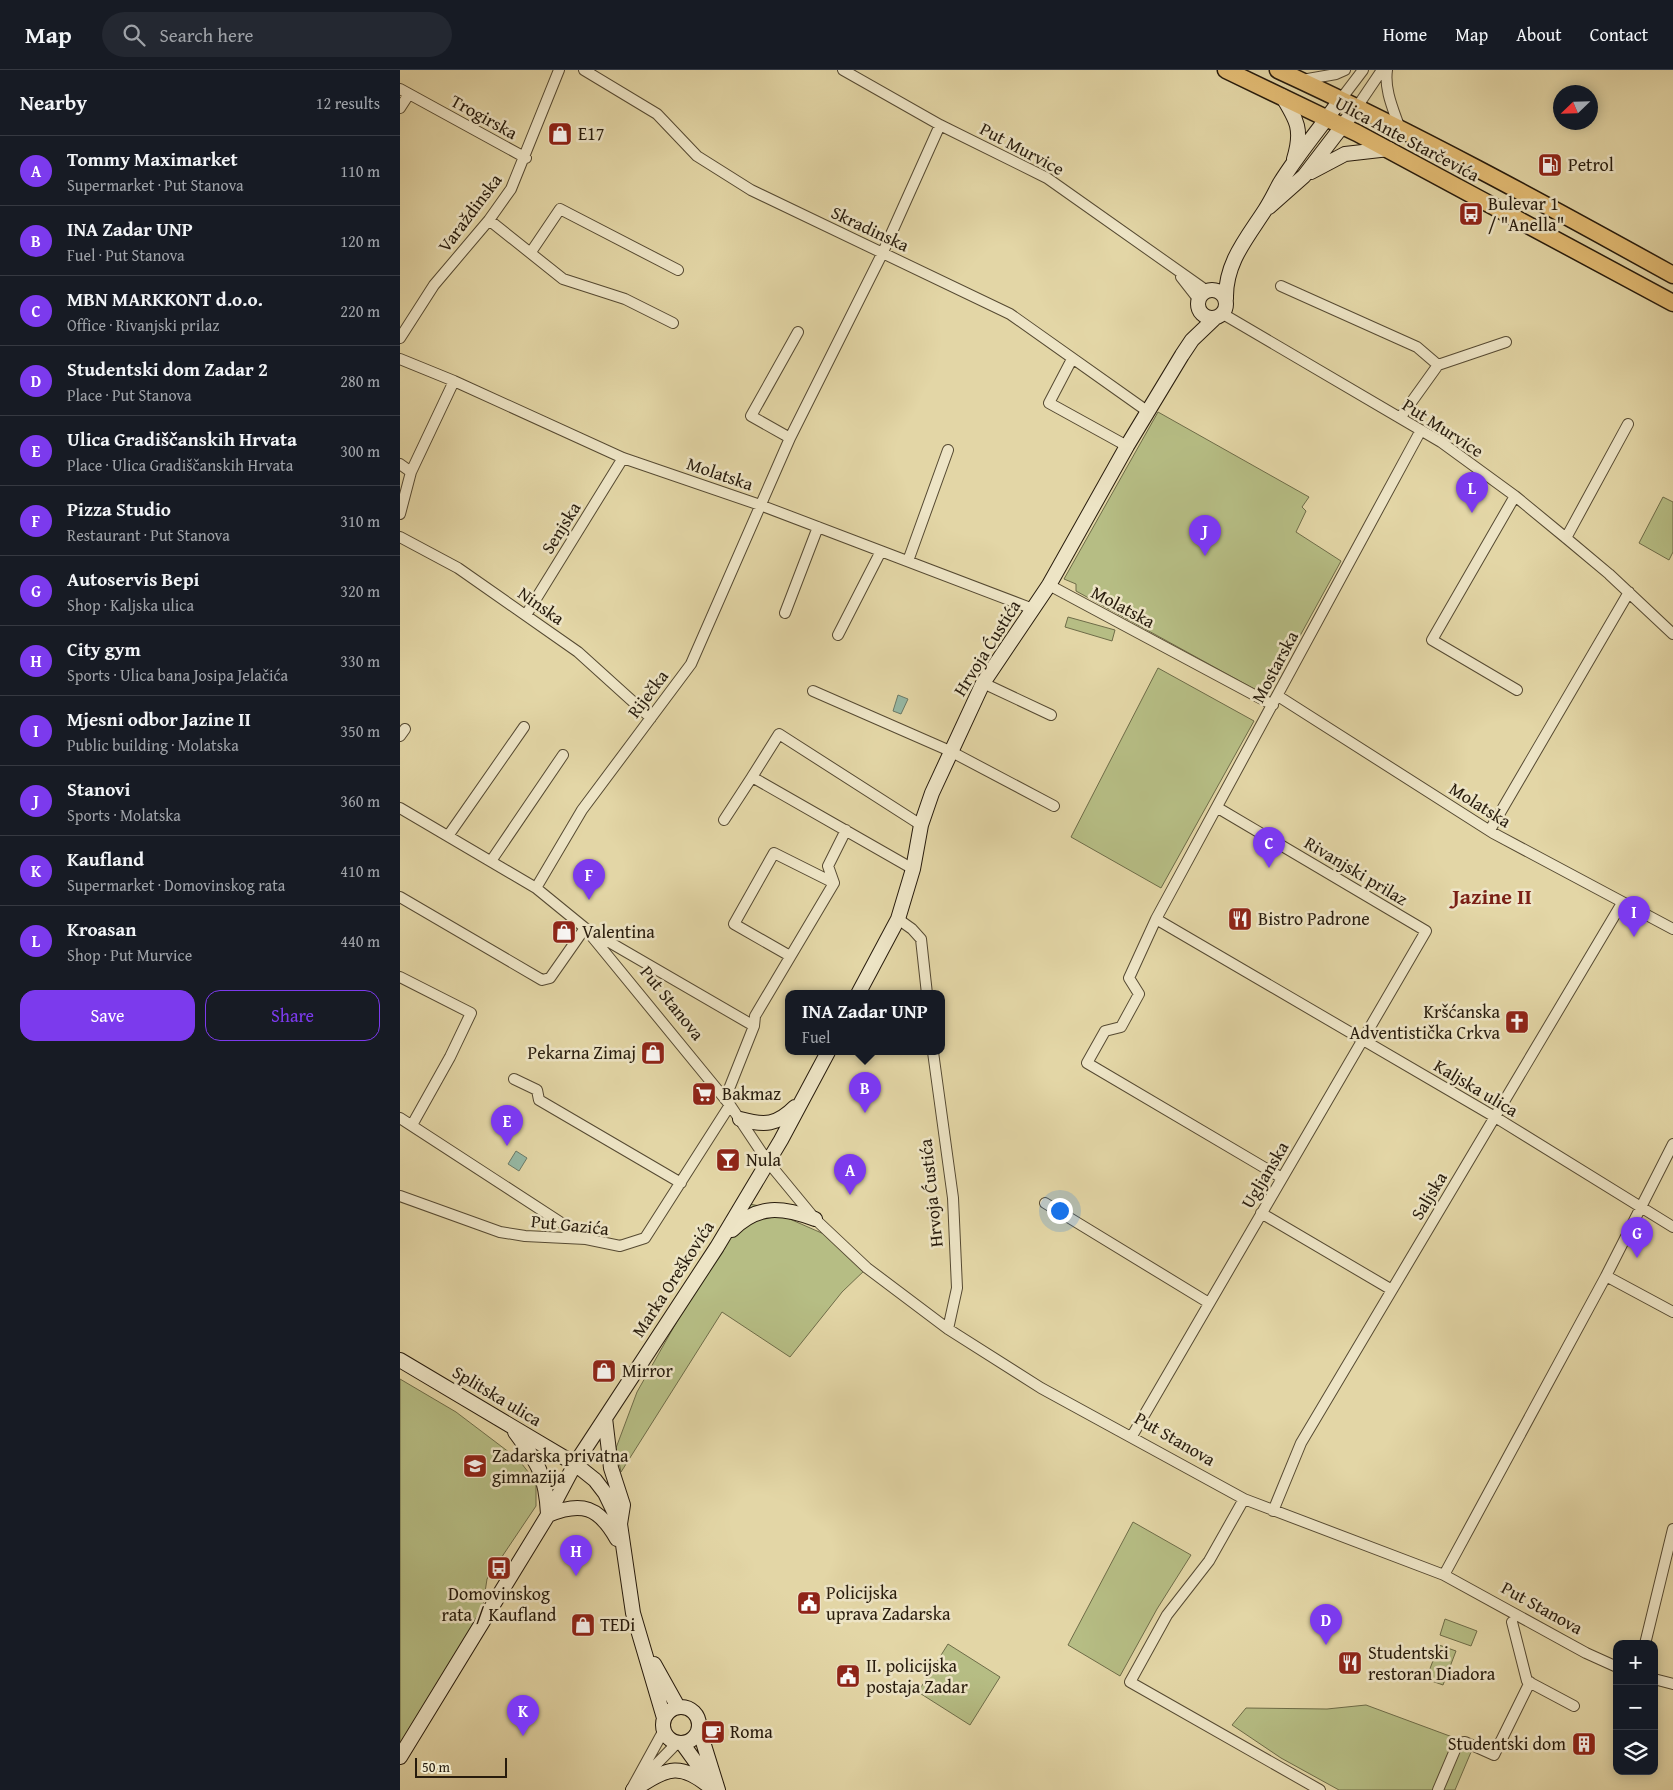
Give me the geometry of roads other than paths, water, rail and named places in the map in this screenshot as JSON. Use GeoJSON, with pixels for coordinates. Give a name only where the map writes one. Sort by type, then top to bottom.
{"type":"FeatureCollection","features":[{"type":"Feature","properties":{"kind":"main road","name":"Ulica Ante Starčevića"},"geometry":{"type":"LineString","coordinates":[[1226,70],[1328,118],[1673,303]]}},
{"type":"Feature","properties":{"kind":"main road","name":"Ulica Ante Starčevića"},"geometry":{"type":"LineString","coordinates":[[1278,70],[1341,99],[1502,180],[1673,275]]}},
{"type":"Feature","properties":{"kind":"main road"},"geometry":{"type":"LineString","coordinates":[[1282,95],[1299,127],[1299,144],[1292,166]]}},
{"type":"Feature","properties":{"kind":"main road","name":"Hrvoja Ćustića"},"geometry":{"type":"LineString","coordinates":[[1265,210],[1292,166],[1341,99]]}},
{"type":"Feature","properties":{"kind":"main road","name":"Hrvoja Ćustića"},"geometry":{"type":"LineString","coordinates":[[1192,340],[1201,300],[1234,259],[1254,223],[1265,210],[1304,176],[1357,107]]}},
{"type":"Feature","properties":{"kind":"main road"},"geometry":{"type":"LineString","coordinates":[[1304,176],[1345,154],[1389,150]]}},
{"type":"Feature","properties":{"kind":"main road","name":"Hrvoja Ćustića"},"geometry":{"type":"LineString","coordinates":[[1226,299],[1225,288],[1234,259]]}},
{"type":"Feature","properties":{"kind":"main road"},"geometry":{"type":"LineString","coordinates":[[1216,290],[1226,299],[1226,307],[1218,316],[1204,316],[1201,300],[1216,290]]}},
{"type":"Feature","properties":{"kind":"main road","name":"Hrvoja Ćustića"},"geometry":{"type":"LineString","coordinates":[[898,919],[913,869],[921,825],[950,751],[983,683],[1049,585],[1147,411],[1192,340],[1218,316]]}},
{"type":"Feature","properties":{"kind":"main road"},"geometry":{"type":"LineString","coordinates":[[860,990],[898,919]]}},
{"type":"Feature","properties":{"kind":"main road"},"geometry":{"type":"LineString","coordinates":[[768,1162],[826,1055]]}},
{"type":"Feature","properties":{"kind":"main road"},"geometry":{"type":"LineString","coordinates":[[740,1119],[756,1124],[774,1122],[784,1118],[803,1100]]}},
{"type":"Feature","properties":{"kind":"main road","name":"Marka Oreškovića"},"geometry":{"type":"LineString","coordinates":[[400,1757],[548,1515],[575,1464],[717,1247],[768,1162]]}},
{"type":"Feature","properties":{"kind":"main road"},"geometry":{"type":"LineString","coordinates":[[717,1247],[752,1214],[778,1209],[815,1218]]}},
{"type":"Feature","properties":{"kind":"main road","name":"Splitska ulica"},"geometry":{"type":"LineString","coordinates":[[400,1360],[575,1464],[595,1480],[605,1493],[620,1524]]}},
{"type":"Feature","properties":{"kind":"main road"},"geometry":{"type":"LineString","coordinates":[[605,1418],[611,1468],[622,1497],[623,1512],[620,1524],[633,1613],[666,1736],[680,1743],[716,1790]]}},
{"type":"Feature","properties":{"kind":"main road"},"geometry":{"type":"LineString","coordinates":[[513,1428],[536,1461],[544,1477],[548,1515],[564,1508],[590,1509],[609,1523],[623,1548]]}},
{"type":"Feature","properties":{"kind":"main road"},"geometry":{"type":"LineString","coordinates":[[641,1639],[678,1707]]}},
{"type":"Feature","properties":{"kind":"main road"},"geometry":{"type":"LineString","coordinates":[[664,1724],[667,1713],[678,1707],[684,1707],[694,1712],[699,1723],[716,1790]]}},
{"type":"Feature","properties":{"kind":"main road"},"geometry":{"type":"LineString","coordinates":[[680,1743],[693,1739],[699,1729]]}},
{"type":"Feature","properties":{"kind":"main road"},"geometry":{"type":"LineString","coordinates":[[632,1790],[660,1773],[677,1769],[694,1774],[716,1790]]}},
{"type":"Feature","properties":{"kind":"street","name":"Varaždinska"},"geometry":{"type":"LineString","coordinates":[[400,338],[434,285],[489,220],[511,189],[526,158],[560,70]]}},
{"type":"Feature","properties":{"kind":"street","name":"Skradinska"},"geometry":{"type":"LineString","coordinates":[[584,70],[657,114],[697,156],[751,190],[1010,314],[1147,411]]}},
{"type":"Feature","properties":{"kind":"street","name":"Put Murvice"},"geometry":{"type":"LineString","coordinates":[[843,70],[940,125],[1047,178],[1112,222],[1176,270],[1201,300]]}},
{"type":"Feature","properties":{"kind":"street"},"geometry":{"type":"LineString","coordinates":[[1300,80],[1336,74],[1345,70]]}},
{"type":"Feature","properties":{"kind":"street"},"geometry":{"type":"LineString","coordinates":[[1341,99],[1363,70]]}},
{"type":"Feature","properties":{"kind":"street"},"geometry":{"type":"LineString","coordinates":[[1357,107],[1382,70]]}},
{"type":"Feature","properties":{"kind":"street"},"geometry":{"type":"LineString","coordinates":[[1387,70],[1386,79],[1390,100],[1400,130]]}},
{"type":"Feature","properties":{"kind":"street","name":"Trogirska"},"geometry":{"type":"LineString","coordinates":[[405,91],[526,158]]}},
{"type":"Feature","properties":{"kind":"street"},"geometry":{"type":"LineString","coordinates":[[400,108],[405,91]]}},
{"type":"Feature","properties":{"kind":"street","name":"Riječka"},"geometry":{"type":"LineString","coordinates":[[536,888],[582,810],[691,664],[790,438],[883,252],[940,125]]}},
{"type":"Feature","properties":{"kind":"street"},"geometry":{"type":"LineString","coordinates":[[531,252],[560,210],[678,270]]}},
{"type":"Feature","properties":{"kind":"street"},"geometry":{"type":"LineString","coordinates":[[489,220],[563,279],[626,298],[673,323]]}},
{"type":"Feature","properties":{"kind":"street"},"geometry":{"type":"LineString","coordinates":[[1281,286],[1417,347],[1438,365]]}},
{"type":"Feature","properties":{"kind":"street","name":"Put Murvice"},"geometry":{"type":"LineString","coordinates":[[1218,316],[1421,430],[1516,496],[1629,592],[1673,634]]}},
{"type":"Feature","properties":{"kind":"street"},"geometry":{"type":"LineString","coordinates":[[790,438],[751,416],[798,332]]}},
{"type":"Feature","properties":{"kind":"street"},"geometry":{"type":"LineString","coordinates":[[1400,418],[1438,365],[1506,342]]}},
{"type":"Feature","properties":{"kind":"street","name":"Molatska"},"geometry":{"type":"LineString","coordinates":[[400,359],[454,381],[623,458],[760,505],[1033,609]]}},
{"type":"Feature","properties":{"kind":"street"},"geometry":{"type":"LineString","coordinates":[[1072,359],[1049,403],[1127,446]]}},
{"type":"Feature","properties":{"kind":"street"},"geometry":{"type":"LineString","coordinates":[[400,514],[411,472],[454,381]]}},
{"type":"Feature","properties":{"kind":"street"},"geometry":{"type":"LineString","coordinates":[[1566,538],[1628,424]]}},
{"type":"Feature","properties":{"kind":"street","name":"Mostarska"},"geometry":{"type":"LineString","coordinates":[[1282,1178],[1087,1063],[1105,1031],[1121,1027],[1139,994],[1129,978],[1156,919],[1218,808],[1421,430]]}},
{"type":"Feature","properties":{"kind":"street"},"geometry":{"type":"LineString","coordinates":[[908,561],[948,450]]}},
{"type":"Feature","properties":{"kind":"street","name":"Senjska"},"geometry":{"type":"LineString","coordinates":[[526,616],[623,458]]}},
{"type":"Feature","properties":{"kind":"street"},"geometry":{"type":"LineString","coordinates":[[400,464],[411,472]]}},
{"type":"Feature","properties":{"kind":"street"},"geometry":{"type":"LineString","coordinates":[[1516,496],[1432,640],[1517,690]]}},
{"type":"Feature","properties":{"kind":"street"},"geometry":{"type":"LineString","coordinates":[[785,613],[818,527]]}},
{"type":"Feature","properties":{"kind":"street","name":"Ninska"},"geometry":{"type":"LineString","coordinates":[[400,537],[458,568],[578,652],[652,718]]}},
{"type":"Feature","properties":{"kind":"street"},"geometry":{"type":"LineString","coordinates":[[838,635],[881,551]]}},
{"type":"Feature","properties":{"kind":"street","name":"Molatska"},"geometry":{"type":"LineString","coordinates":[[1049,585],[1063,594],[1275,700],[1490,830],[1673,929]]}},
{"type":"Feature","properties":{"kind":"street"},"geometry":{"type":"LineString","coordinates":[[1490,830],[1629,592]]}},
{"type":"Feature","properties":{"kind":"street"},"geometry":{"type":"LineString","coordinates":[[983,683],[1052,715]]}},
{"type":"Feature","properties":{"kind":"street"},"geometry":{"type":"LineString","coordinates":[[813,691],[950,751],[1054,806]]}},
{"type":"Feature","properties":{"kind":"street"},"geometry":{"type":"LineString","coordinates":[[448,836],[524,727]]}},
{"type":"Feature","properties":{"kind":"street"},"geometry":{"type":"LineString","coordinates":[[724,820],[779,734],[921,825]]}},
{"type":"Feature","properties":{"kind":"street"},"geometry":{"type":"LineString","coordinates":[[492,861],[563,755]]}},
{"type":"Feature","properties":{"kind":"street"},"geometry":{"type":"LineString","coordinates":[[752,777],[913,869]]}},
{"type":"Feature","properties":{"kind":"street","name":"Put Stanova"},"geometry":{"type":"LineString","coordinates":[[400,808],[536,888],[585,928],[727,1102],[768,1162],[815,1218],[874,1273],[948,1329],[1041,1388],[1132,1436],[1188,1470],[1244,1499],[1444,1575],[1586,1653],[1613,1664]]}},
{"type":"Feature","properties":{"kind":"street","name":"Rivanjski prilaz"},"geometry":{"type":"LineString","coordinates":[[1218,808],[1426,932]]}},
{"type":"Feature","properties":{"kind":"street"},"geometry":{"type":"LineString","coordinates":[[834,883],[828,866],[846,830]]}},
{"type":"Feature","properties":{"kind":"street"},"geometry":{"type":"LineString","coordinates":[[790,956],[734,924],[774,853],[834,883]]}},
{"type":"Feature","properties":{"kind":"street","name":"Put Gazića"},"geometry":{"type":"LineString","coordinates":[[400,1196],[500,1232],[525,1236],[586,1240],[620,1246],[645,1238],[727,1102],[754,1026],[755,1016],[834,883]]}},
{"type":"Feature","properties":{"kind":"street"},"geometry":{"type":"LineString","coordinates":[[400,897],[542,980],[550,978],[585,928],[754,1026]]}},
{"type":"Feature","properties":{"kind":"street","name":"Saljska"},"geometry":{"type":"LineString","coordinates":[[1274,1511],[1302,1443],[1622,903]]}},
{"type":"Feature","properties":{"kind":"street"},"geometry":{"type":"LineString","coordinates":[[898,919],[912,929],[921,939],[927,990]]}},
{"type":"Feature","properties":{"kind":"street","name":"Kaljska ulica"},"geometry":{"type":"LineString","coordinates":[[1156,919],[1495,1117],[1673,1227]]}},
{"type":"Feature","properties":{"kind":"street","name":"Ugljanska"},"geometry":{"type":"LineString","coordinates":[[1132,1436],[1426,932]]}},
{"type":"Feature","properties":{"kind":"street"},"geometry":{"type":"LineString","coordinates":[[400,976],[471,1013],[450,1057],[412,1125]]}},
{"type":"Feature","properties":{"kind":"street","name":"Hrvoja Ćustića"},"geometry":{"type":"LineString","coordinates":[[934,1055],[953,1198],[957,1288],[948,1329]]}},
{"type":"Feature","properties":{"kind":"street"},"geometry":{"type":"LineString","coordinates":[[514,1079],[536,1090],[539,1100],[680,1182]]}},
{"type":"Feature","properties":{"kind":"street"},"geometry":{"type":"LineString","coordinates":[[400,1118],[586,1240]]}},
{"type":"Feature","properties":{"kind":"street"},"geometry":{"type":"LineString","coordinates":[[1444,1575],[1606,1276],[1673,1144]]}},
{"type":"Feature","properties":{"kind":"street"},"geometry":{"type":"LineString","coordinates":[[1045,1203],[1209,1303]]}},
{"type":"Feature","properties":{"kind":"street"},"geometry":{"type":"LineString","coordinates":[[1261,1213],[1392,1290]]}},
{"type":"Feature","properties":{"kind":"street"},"geometry":{"type":"LineString","coordinates":[[1606,1276],[1673,1312]]}},
{"type":"Feature","properties":{"kind":"street"},"geometry":{"type":"LineString","coordinates":[[1244,1499],[1208,1561],[1167,1615],[1130,1682],[1320,1790]]}},
{"type":"Feature","properties":{"kind":"street"},"geometry":{"type":"LineString","coordinates":[[1646,1640],[1673,1529]]}},
{"type":"Feature","properties":{"kind":"street"},"geometry":{"type":"LineString","coordinates":[[1512,1622],[1527,1681],[1574,1706]]}},
{"type":"Feature","properties":{"kind":"street"},"geometry":{"type":"LineString","coordinates":[[1658,1680],[1673,1684]]}},
{"type":"Feature","properties":{"kind":"street"},"geometry":{"type":"LineString","coordinates":[[1438,1790],[1458,1744],[1465,1742],[1494,1755],[1530,1682]]}},
{"type":"Feature","properties":{"kind":"street"},"geometry":{"type":"LineString","coordinates":[[632,1790],[664,1724]]}},
{"type":"Feature","properties":{"kind":"street"},"geometry":{"type":"LineString","coordinates":[[632,1790],[680,1743]]}},
{"type":"Feature","properties":{"kind":"place","name":"E17"},"geometry":{"type":"Point","coordinates":[560,134]}},
{"type":"Feature","properties":{"kind":"place","name":"Petrol"},"geometry":{"type":"Point","coordinates":[1550,165]}},
{"type":"Feature","properties":{"kind":"place","name":"Bulevar 1 / \"Anella\""},"geometry":{"type":"Point","coordinates":[1471,214]}},
{"type":"Feature","properties":{"kind":"place","name":"Kroasan"},"geometry":{"type":"Point","coordinates":[1472,513]}},
{"type":"Feature","properties":{"kind":"place","name":"Stanovi"},"geometry":{"type":"Point","coordinates":[1205,556]}},
{"type":"Feature","properties":{"kind":"place","name":"MBN MARKKONT d.o.o."},"geometry":{"type":"Point","coordinates":[1269,868]}},
{"type":"Feature","properties":{"kind":"place","name":"Pizza Studio"},"geometry":{"type":"Point","coordinates":[589,900]}},
{"type":"Feature","properties":{"kind":"place","name":"Bistro Padrone"},"geometry":{"type":"Point","coordinates":[1240,919]}},
{"type":"Feature","properties":{"kind":"place","name":"Valentina"},"geometry":{"type":"Point","coordinates":[564,932]}},
{"type":"Feature","properties":{"kind":"place","name":"Mjesni odbor Jazine II"},"geometry":{"type":"Point","coordinates":[1634,937]}},
{"type":"Feature","properties":{"kind":"place","name":"Kršćanska Adventistička Crkva"},"geometry":{"type":"Point","coordinates":[1517,1022]}},
{"type":"Feature","properties":{"kind":"place","name":"Pekarna Zimaj"},"geometry":{"type":"Point","coordinates":[653,1053]}},
{"type":"Feature","properties":{"kind":"place","name":"Bakmaz"},"geometry":{"type":"Point","coordinates":[704,1094]}},
{"type":"Feature","properties":{"kind":"place","name":"INA Zadar UNP"},"geometry":{"type":"Point","coordinates":[865,1113]}},
{"type":"Feature","properties":{"kind":"place","name":"Ulica Gradiščanskih Hrvata"},"geometry":{"type":"Point","coordinates":[507,1146]}},
{"type":"Feature","properties":{"kind":"place","name":"Nula"},"geometry":{"type":"Point","coordinates":[728,1160]}},
{"type":"Feature","properties":{"kind":"place","name":"Tommy Maximarket"},"geometry":{"type":"Point","coordinates":[850,1195]}},
{"type":"Feature","properties":{"kind":"place","name":"Autoservis Bepi"},"geometry":{"type":"Point","coordinates":[1637,1258]}},
{"type":"Feature","properties":{"kind":"place","name":"Mirror"},"geometry":{"type":"Point","coordinates":[604,1371]}},
{"type":"Feature","properties":{"kind":"place","name":"Zadarska privatna gimnazija"},"geometry":{"type":"Point","coordinates":[475,1466]}},
{"type":"Feature","properties":{"kind":"place","name":"Domovinskog rata / Kaufland"},"geometry":{"type":"Point","coordinates":[499,1568]}},
{"type":"Feature","properties":{"kind":"place","name":"City gym"},"geometry":{"type":"Point","coordinates":[576,1576]}},
{"type":"Feature","properties":{"kind":"place","name":"Policijska uprava Zadarska"},"geometry":{"type":"Point","coordinates":[809,1603]}},
{"type":"Feature","properties":{"kind":"place","name":"TEDi"},"geometry":{"type":"Point","coordinates":[583,1625]}},
{"type":"Feature","properties":{"kind":"place","name":"Studentski dom Zadar 2"},"geometry":{"type":"Point","coordinates":[1326,1645]}},
{"type":"Feature","properties":{"kind":"place","name":"Studentski restoran Diadora"},"geometry":{"type":"Point","coordinates":[1350,1663]}},
{"type":"Feature","properties":{"kind":"place","name":"II. policijska postaja Zadar"},"geometry":{"type":"Point","coordinates":[848,1676]}},
{"type":"Feature","properties":{"kind":"place","name":"Roma"},"geometry":{"type":"Point","coordinates":[713,1732]}},
{"type":"Feature","properties":{"kind":"place","name":"Kaufland"},"geometry":{"type":"Point","coordinates":[523,1736]}},
{"type":"Feature","properties":{"kind":"place","name":"Studentski dom"},"geometry":{"type":"Point","coordinates":[1584,1744]}},
{"type":"Feature","properties":{"kind":"district","name":"Jazine II"},"geometry":{"type":"Point","coordinates":[1492,896]}}]}
